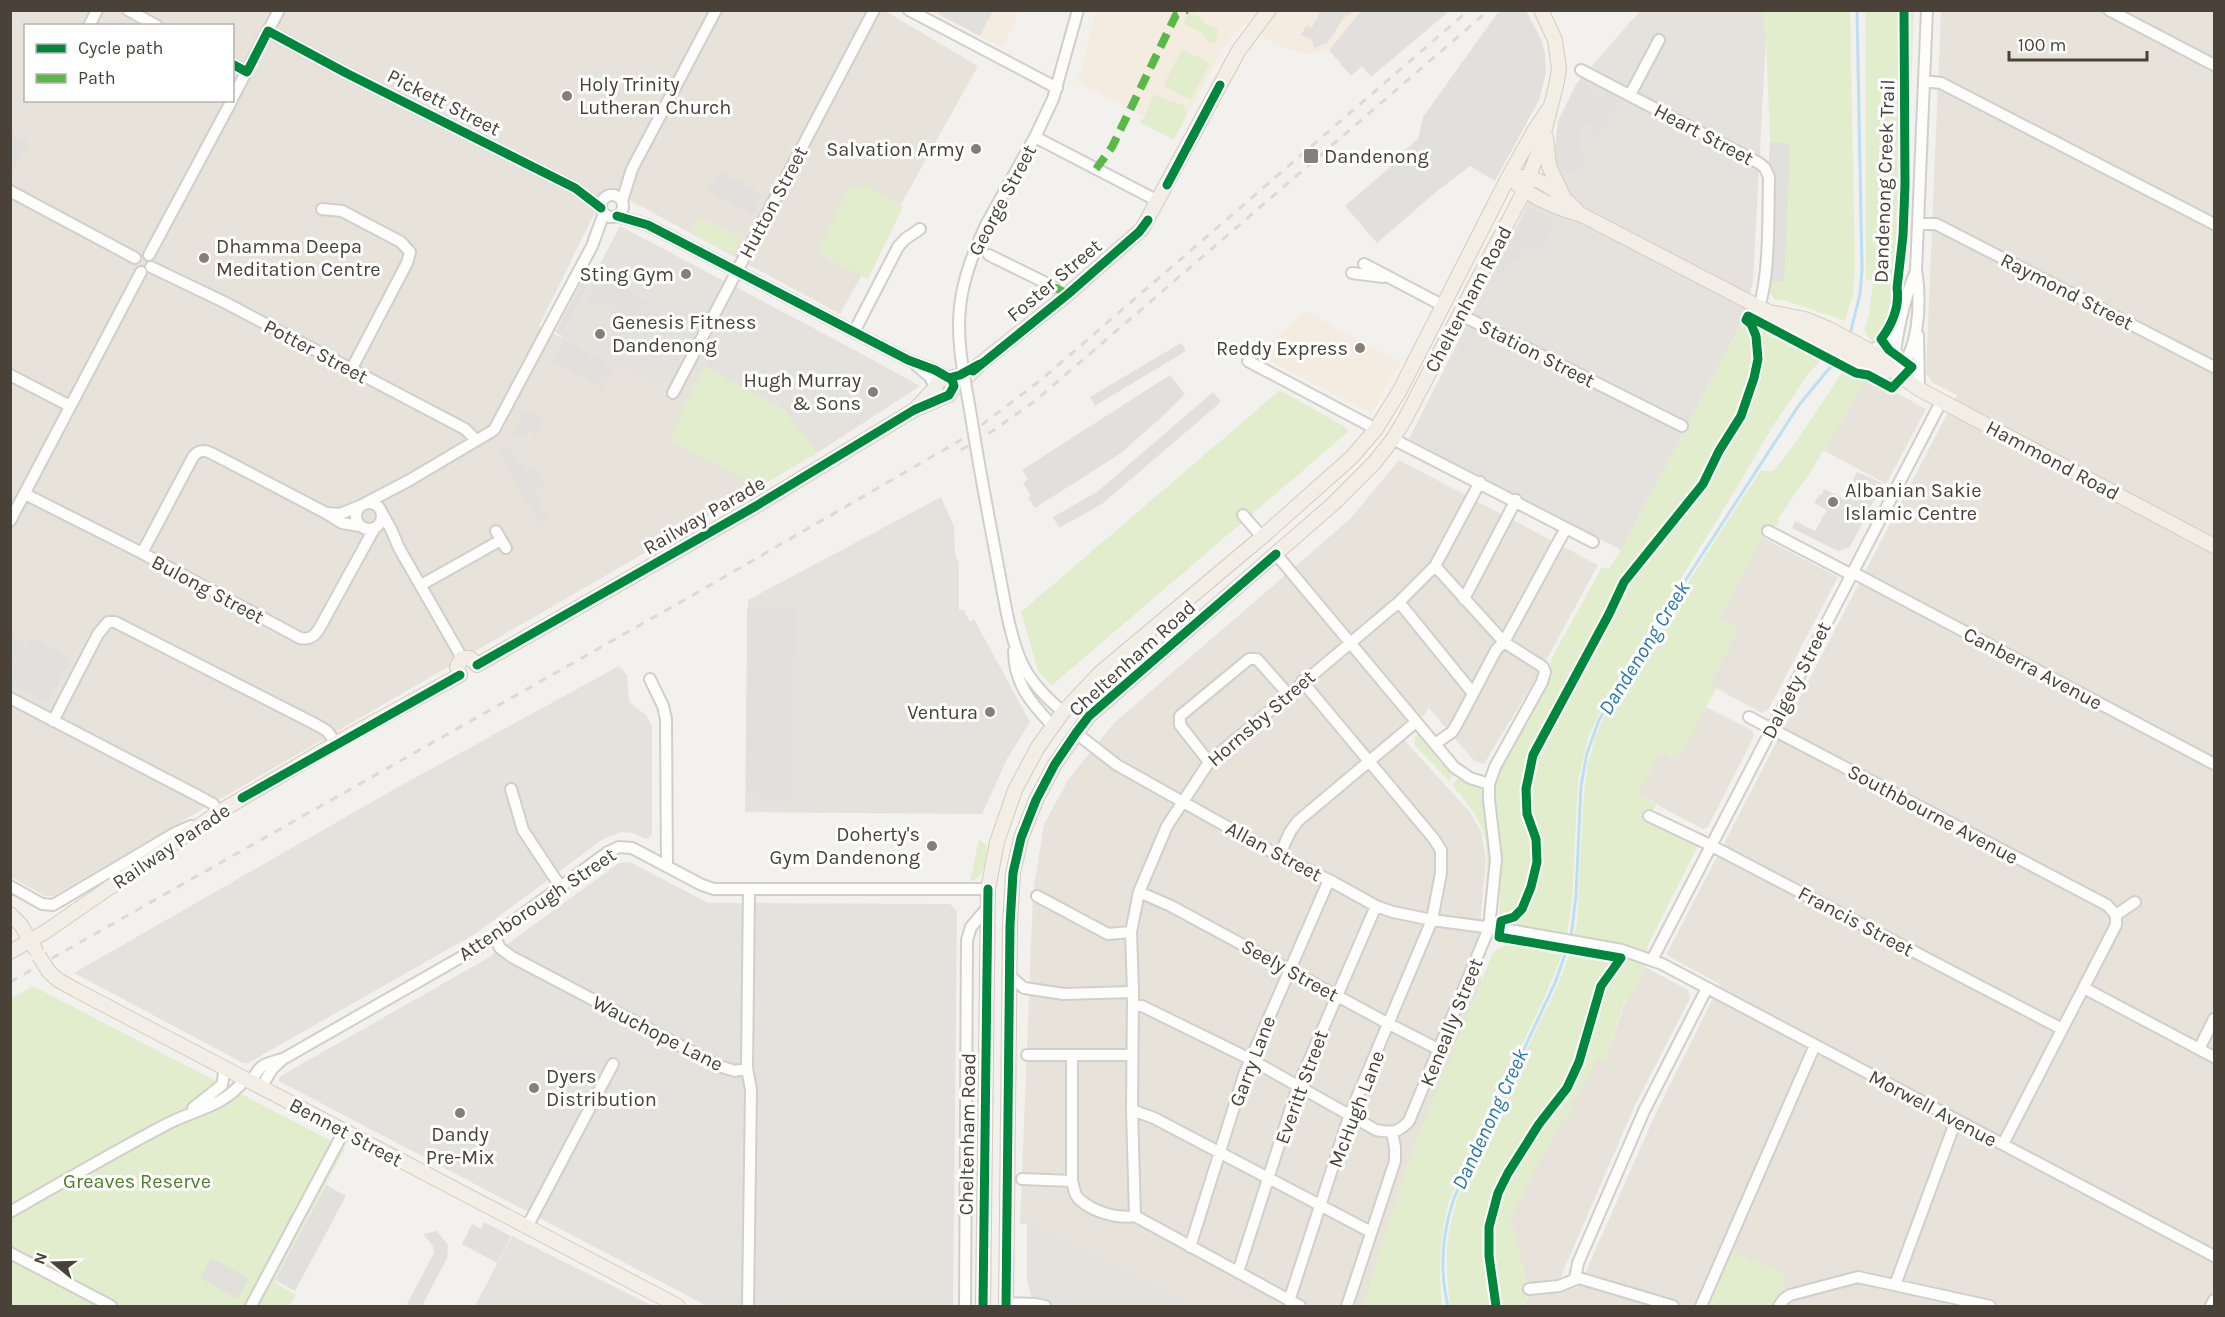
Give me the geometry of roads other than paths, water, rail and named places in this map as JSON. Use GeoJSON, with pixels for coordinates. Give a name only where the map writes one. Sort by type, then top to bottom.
{"type":"FeatureCollection","features":[{"type":"Feature","properties":{"kind":"main road","name":"Foster Street"},"geometry":{"type":"LineString","coordinates":[[949,394],[980,364],[1068,294],[1139,232],[1239,50],[1269,10]]}},
{"type":"Feature","properties":{"kind":"main road","name":"Cheltenham Road"},"geometry":{"type":"LineString","coordinates":[[1006,1305],[1010,925],[1013,873],[1021,838],[1036,800],[1076,733],[1098,708],[1333,504],[1375,462],[1393,439],[1461,315],[1527,183],[1546,129],[1549,108],[1558,80],[1558,60],[1555,40],[1541,10]]}},
{"type":"Feature","properties":{"kind":"main road","name":"Cheltenham Road"},"geometry":{"type":"LineString","coordinates":[[983,1305],[987,908],[988,890],[998,842],[1011,800],[1052,725],[1100,673],[1263,537],[1352,457],[1376,429],[1400,390],[1509,176],[1549,108]]}},
{"type":"Feature","properties":{"kind":"main road"},"geometry":{"type":"LineString","coordinates":[[1546,129],[1549,163],[1564,198]]}},
{"type":"Feature","properties":{"kind":"main road"},"geometry":{"type":"LineString","coordinates":[[1509,176],[1527,183]]}},
{"type":"Feature","properties":{"kind":"main road","name":"Hammond Road"},"geometry":{"type":"LineString","coordinates":[[1527,183],[1564,198],[1581,215]]}},
{"type":"Feature","properties":{"kind":"main road","name":"Hammond Road"},"geometry":{"type":"LineString","coordinates":[[1527,183],[1562,209],[1581,215],[1764,309],[1788,327],[1826,335],[1865,352],[1880,371],[1893,371],[1941,402],[2214,546]]}},
{"type":"Feature","properties":{"kind":"main road","name":"Station Street"},"geometry":{"type":"LineString","coordinates":[[1442,305],[1461,315]]}},
{"type":"Feature","properties":{"kind":"main road","name":"Foster Street"},"geometry":{"type":"LineString","coordinates":[[948,377],[960,375],[980,364]]}},
{"type":"Feature","properties":{"kind":"main road"},"geometry":{"type":"LineString","coordinates":[[948,377],[954,386],[949,394],[940,395],[935,387],[939,380],[948,377]]}},
{"type":"Feature","properties":{"kind":"main road","name":"Railway Parade"},"geometry":{"type":"LineString","coordinates":[[914,410],[935,387]]}},
{"type":"Feature","properties":{"kind":"main road","name":"Railway Parade"},"geometry":{"type":"LineString","coordinates":[[477,665],[756,506],[914,410],[949,394]]}},
{"type":"Feature","properties":{"kind":"main road"},"geometry":{"type":"LineString","coordinates":[[1376,429],[1393,439]]}},
{"type":"Feature","properties":{"kind":"main road"},"geometry":{"type":"LineString","coordinates":[[1263,537],[1276,554]]}},
{"type":"Feature","properties":{"kind":"main road"},"geometry":{"type":"LineString","coordinates":[[470,657],[477,665],[472,676],[460,675],[457,667],[462,658],[470,657]]}},
{"type":"Feature","properties":{"kind":"main road","name":"Railway Parade"},"geometry":{"type":"LineString","coordinates":[[10,952],[30,941],[214,815],[336,743],[460,675]]}},
{"type":"Feature","properties":{"kind":"main road"},"geometry":{"type":"LineString","coordinates":[[1063,712],[1076,733]]}},
{"type":"Feature","properties":{"kind":"main road"},"geometry":{"type":"LineString","coordinates":[[1052,725],[1076,733]]}},
{"type":"Feature","properties":{"kind":"main road","name":"Bennet Street"},"geometry":{"type":"LineString","coordinates":[[10,914],[21,925],[49,972],[58,980],[678,1306]]}},
{"type":"Feature","properties":{"kind":"main road"},"geometry":{"type":"LineString","coordinates":[[983,1305],[1006,1305]]}},
{"type":"Feature","properties":{"kind":"street"},"geometry":{"type":"LineString","coordinates":[[90,24],[97,10]]}},
{"type":"Feature","properties":{"kind":"street"},"geometry":{"type":"LineString","coordinates":[[128,10],[153,24]]}},
{"type":"Feature","properties":{"kind":"street"},"geometry":{"type":"LineString","coordinates":[[234,96],[279,10]]}},
{"type":"Feature","properties":{"kind":"street"},"geometry":{"type":"LineString","coordinates":[[609,214],[622,212],[632,169],[716,10]]}},
{"type":"Feature","properties":{"kind":"street","name":"Hutton Street"},"geometry":{"type":"LineString","coordinates":[[674,393],[874,10]]}},
{"type":"Feature","properties":{"kind":"street"},"geometry":{"type":"LineString","coordinates":[[909,10],[1057,88]]}},
{"type":"Feature","properties":{"kind":"street","name":"George Street"},"geometry":{"type":"LineString","coordinates":[[1052,725],[1033,705],[1018,680],[1014,667],[1013,642],[978,460],[961,356],[959,329],[963,286],[969,264],[986,225],[1035,137],[1057,88],[1078,10]]}},
{"type":"Feature","properties":{"kind":"street"},"geometry":{"type":"LineString","coordinates":[[1919,389],[1920,293],[1917,271],[1927,10]]}},
{"type":"Feature","properties":{"kind":"street"},"geometry":{"type":"LineString","coordinates":[[2109,10],[2214,65]]}},
{"type":"Feature","properties":{"kind":"street","name":"Pickett Street"},"geometry":{"type":"LineString","coordinates":[[268,31],[346,73],[575,188],[609,214],[648,225],[908,360],[948,377]]}},
{"type":"Feature","properties":{"kind":"street"},"geometry":{"type":"LineString","coordinates":[[1630,95],[1659,40]]}},
{"type":"Feature","properties":{"kind":"street"},"geometry":{"type":"LineString","coordinates":[[234,65],[247,72]]}},
{"type":"Feature","properties":{"kind":"street","name":"Heart Street"},"geometry":{"type":"LineString","coordinates":[[1581,70],[1766,168],[1768,177],[1764,309]]}},
{"type":"Feature","properties":{"kind":"street"},"geometry":{"type":"LineString","coordinates":[[1924,81],[1941,83],[2214,224]]}},
{"type":"Feature","properties":{"kind":"street"},"geometry":{"type":"LineString","coordinates":[[148,255],[231,102]]}},
{"type":"Feature","properties":{"kind":"street"},"geometry":{"type":"LineString","coordinates":[[1035,137],[1158,201]]}},
{"type":"Feature","properties":{"kind":"street"},"geometry":{"type":"LineString","coordinates":[[609,214],[602,201],[632,169]]}},
{"type":"Feature","properties":{"kind":"street","name":"Pickett Street"},"geometry":{"type":"LineString","coordinates":[[575,188],[608,196]]}},
{"type":"Feature","properties":{"kind":"street"},"geometry":{"type":"LineString","coordinates":[[10,191],[135,258]]}},
{"type":"Feature","properties":{"kind":"street"},"geometry":{"type":"LineString","coordinates":[[608,196],[617,196],[623,203]]}},
{"type":"Feature","properties":{"kind":"street","name":"Pickett Street"},"geometry":{"type":"LineString","coordinates":[[623,203],[648,225]]}},
{"type":"Feature","properties":{"kind":"street"},"geometry":{"type":"LineString","coordinates":[[322,210],[342,211],[401,242],[410,253],[407,263],[351,370]]}},
{"type":"Feature","properties":{"kind":"street"},"geometry":{"type":"LineString","coordinates":[[375,528],[381,521],[387,497],[490,433],[499,423],[609,214]]}},
{"type":"Feature","properties":{"kind":"street","name":"Raymond Street"},"geometry":{"type":"LineString","coordinates":[[1918,224],[1936,224],[2214,367]]}},
{"type":"Feature","properties":{"kind":"street"},"geometry":{"type":"LineString","coordinates":[[854,332],[898,247],[920,229]]}},
{"type":"Feature","properties":{"kind":"street"},"geometry":{"type":"LineString","coordinates":[[10,521],[70,406],[152,260],[148,255],[140,254],[135,258],[134,265],[146,270]]}},
{"type":"Feature","properties":{"kind":"street"},"geometry":{"type":"LineString","coordinates":[[989,255],[1054,287]]}},
{"type":"Feature","properties":{"kind":"street","name":"Station Street"},"geometry":{"type":"LineString","coordinates":[[1364,264],[1442,305]]}},
{"type":"Feature","properties":{"kind":"street","name":"Potter Street"},"geometry":{"type":"LineString","coordinates":[[146,270],[224,302],[465,429],[476,440]]}},
{"type":"Feature","properties":{"kind":"street"},"geometry":{"type":"LineString","coordinates":[[1893,371],[1896,332],[1908,290],[1917,271]]}},
{"type":"Feature","properties":{"kind":"street","name":"Station Street"},"geometry":{"type":"LineString","coordinates":[[1352,273],[1392,278]]}},
{"type":"Feature","properties":{"kind":"street","name":"Station Street"},"geometry":{"type":"LineString","coordinates":[[1461,315],[1682,426]]}},
{"type":"Feature","properties":{"kind":"street"},"geometry":{"type":"LineString","coordinates":[[1893,371],[1900,367],[1910,350],[1918,320]]}},
{"type":"Feature","properties":{"kind":"street"},"geometry":{"type":"LineString","coordinates":[[1865,352],[1887,344],[1896,332]]}},
{"type":"Feature","properties":{"kind":"street","name":"Pickett Street"},"geometry":{"type":"LineString","coordinates":[[908,360],[930,377],[935,387]]}},
{"type":"Feature","properties":{"kind":"street"},"geometry":{"type":"LineString","coordinates":[[1248,361],[1376,429]]}},
{"type":"Feature","properties":{"kind":"street"},"geometry":{"type":"LineString","coordinates":[[10,375],[70,406]]}},
{"type":"Feature","properties":{"kind":"street","name":"Dalgety Street"},"geometry":{"type":"LineString","coordinates":[[1652,960],[1941,402]]}},
{"type":"Feature","properties":{"kind":"street"},"geometry":{"type":"LineString","coordinates":[[1393,439],[1593,542]]}},
{"type":"Feature","properties":{"kind":"street"},"geometry":{"type":"LineString","coordinates":[[142,554],[193,457],[203,450],[342,523],[375,528],[399,548]]}},
{"type":"Feature","properties":{"kind":"street"},"geometry":{"type":"LineString","coordinates":[[326,513],[340,514],[408,482]]}},
{"type":"Feature","properties":{"kind":"street","name":"Hornsby Street"},"geometry":{"type":"LineString","coordinates":[[1135,1216],[1131,932],[1139,892],[1167,826],[1209,762],[1302,681],[1399,602],[1435,566],[1480,482]]}},
{"type":"Feature","properties":{"kind":"street","name":"Bulong Street"},"geometry":{"type":"LineString","coordinates":[[25,494],[300,638],[306,639],[315,635],[319,629],[375,528]]}},
{"type":"Feature","properties":{"kind":"street"},"geometry":{"type":"LineString","coordinates":[[1464,598],[1515,500]]}},
{"type":"Feature","properties":{"kind":"street"},"geometry":{"type":"LineString","coordinates":[[361,527],[356,514],[363,504],[373,503],[382,512],[399,548],[462,658]]}},
{"type":"Feature","properties":{"kind":"street"},"geometry":{"type":"LineString","coordinates":[[1244,515],[1263,537]]}},
{"type":"Feature","properties":{"kind":"street","name":"Bulong Street"},"geometry":{"type":"LineString","coordinates":[[356,560],[362,541],[361,527]]}},
{"type":"Feature","properties":{"kind":"street"},"geometry":{"type":"LineString","coordinates":[[1435,744],[1452,732],[1472,692],[1496,650],[1504,642],[1566,528]]}},
{"type":"Feature","properties":{"kind":"street","name":"Canberra Avenue"},"geometry":{"type":"LineString","coordinates":[[1768,531],[2214,764]]}},
{"type":"Feature","properties":{"kind":"street"},"geometry":{"type":"LineString","coordinates":[[421,585],[501,540]]}},
{"type":"Feature","properties":{"kind":"street"},"geometry":{"type":"LineString","coordinates":[[1276,554],[1460,772],[1489,784],[1495,767],[1542,682],[1545,672],[1543,667],[1504,642],[1435,566]]}},
{"type":"Feature","properties":{"kind":"street"},"geometry":{"type":"LineString","coordinates":[[1399,602],[1472,692]]}},
{"type":"Feature","properties":{"kind":"street"},"geometry":{"type":"LineString","coordinates":[[53,721],[98,634],[108,622],[115,622],[327,730],[336,743]]}},
{"type":"Feature","properties":{"kind":"street","name":"George Street"},"geometry":{"type":"LineString","coordinates":[[1013,642],[1030,681],[1063,712]]}},
{"type":"Feature","properties":{"kind":"street"},"geometry":{"type":"LineString","coordinates":[[1209,762],[1180,725],[1180,716],[1249,659],[1257,659],[1288,694]]}},
{"type":"Feature","properties":{"kind":"street"},"geometry":{"type":"LineString","coordinates":[[650,679],[663,706],[666,719],[667,866]]}},
{"type":"Feature","properties":{"kind":"street","name":"McHugh Lane"},"geometry":{"type":"LineString","coordinates":[[1289,1301],[1350,1114],[1432,920],[1441,873],[1441,850],[1302,681]]}},
{"type":"Feature","properties":{"kind":"street"},"geometry":{"type":"LineString","coordinates":[[10,698],[204,798],[213,804],[214,815],[175,833],[53,905],[42,904],[10,886]]}},
{"type":"Feature","properties":{"kind":"street","name":"Southbourne Avenue"},"geometry":{"type":"LineString","coordinates":[[1749,717],[2107,905],[2115,915]]}},
{"type":"Feature","properties":{"kind":"street"},"geometry":{"type":"LineString","coordinates":[[1279,856],[1298,821],[1416,722]]}},
{"type":"Feature","properties":{"kind":"street","name":"Allan Street"},"geometry":{"type":"LineString","coordinates":[[1076,733],[1117,765],[1279,856],[1376,906],[1432,920],[1609,948]]}},
{"type":"Feature","properties":{"kind":"street","name":"Keneally Street"},"geometry":{"type":"LineString","coordinates":[[1392,1133],[1401,1131],[1409,1121],[1489,928],[1496,859],[1489,784]]}},
{"type":"Feature","properties":{"kind":"street"},"geometry":{"type":"LineString","coordinates":[[511,789],[523,830],[561,886]]}},
{"type":"Feature","properties":{"kind":"street","name":"Francis Street"},"geometry":{"type":"LineString","coordinates":[[1649,816],[1710,845],[2062,1029]]}},
{"type":"Feature","properties":{"kind":"street","name":"Attenborough Street"},"geometry":{"type":"LineString","coordinates":[[10,1212],[180,1117],[230,1096],[252,1083],[260,1067],[282,1059],[477,948],[561,886],[619,847],[632,848],[707,887],[988,890]]}},
{"type":"Feature","properties":{"kind":"street","name":"Garry Lane"},"geometry":{"type":"LineString","coordinates":[[1190,1247],[1250,1059],[1329,880]]}},
{"type":"Feature","properties":{"kind":"street"},"geometry":{"type":"LineString","coordinates":[[747,1068],[749,889]]}},
{"type":"Feature","properties":{"kind":"street","name":"Seely Street"},"geometry":{"type":"LineString","coordinates":[[1139,892],[1171,906],[1440,1050]]}},
{"type":"Feature","properties":{"kind":"street"},"geometry":{"type":"LineString","coordinates":[[1037,896],[1108,934],[1131,932]]}},
{"type":"Feature","properties":{"kind":"street"},"geometry":{"type":"LineString","coordinates":[[2003,1144],[2116,925],[2115,915],[2135,902]]}},
{"type":"Feature","properties":{"kind":"street","name":"Everitt Street"},"geometry":{"type":"LineString","coordinates":[[1238,1272],[1298,1086],[1376,906]]}},
{"type":"Feature","properties":{"kind":"street"},"geometry":{"type":"LineString","coordinates":[[965,1306],[968,937],[971,927],[987,908]]}},
{"type":"Feature","properties":{"kind":"street","name":"Wauchope Lane"},"geometry":{"type":"LineString","coordinates":[[494,935],[500,948],[512,957],[709,1061],[729,1070],[747,1068],[751,1090],[748,1306]]}},
{"type":"Feature","properties":{"kind":"street","name":"Morwell Avenue"},"geometry":{"type":"LineString","coordinates":[[1609,948],[1652,960],[2214,1256]]}},
{"type":"Feature","properties":{"kind":"street"},"geometry":{"type":"LineString","coordinates":[[1010,976],[1024,988],[1064,994],[1133,992]]}},
{"type":"Feature","properties":{"kind":"street"},"geometry":{"type":"LineString","coordinates":[[1575,1279],[1578,1263],[1644,1111],[1707,988]]}},
{"type":"Feature","properties":{"kind":"street"},"geometry":{"type":"LineString","coordinates":[[2084,988],[2214,1057]]}},
{"type":"Feature","properties":{"kind":"street"},"geometry":{"type":"LineString","coordinates":[[1133,1006],[1142,1006],[1250,1059],[1376,1130],[1392,1133],[1395,1161],[1347,1306]]}},
{"type":"Feature","properties":{"kind":"street"},"geometry":{"type":"LineString","coordinates":[[2199,1049],[2214,1019]]}},
{"type":"Feature","properties":{"kind":"street"},"geometry":{"type":"LineString","coordinates":[[1701,1306],[1815,1045]]}},
{"type":"Feature","properties":{"kind":"street"},"geometry":{"type":"LineString","coordinates":[[1027,1055],[1132,1055]]}},
{"type":"Feature","properties":{"kind":"street"},"geometry":{"type":"LineString","coordinates":[[1072,1056],[1072,1181],[1079,1199],[1116,1217],[1135,1216],[1300,1306]]}},
{"type":"Feature","properties":{"kind":"street"},"geometry":{"type":"LineString","coordinates":[[527,1227],[613,1064]]}},
{"type":"Feature","properties":{"kind":"street","name":"Attenborough Street"},"geometry":{"type":"LineString","coordinates":[[180,1117],[222,1086],[225,1068]]}},
{"type":"Feature","properties":{"kind":"street"},"geometry":{"type":"LineString","coordinates":[[1132,1110],[1154,1118],[1220,1151],[1371,1232]]}},
{"type":"Feature","properties":{"kind":"street"},"geometry":{"type":"LineString","coordinates":[[1895,1286],[1956,1119]]}},
{"type":"Feature","properties":{"kind":"street"},"geometry":{"type":"LineString","coordinates":[[251,1306],[344,1131]]}},
{"type":"Feature","properties":{"kind":"street"},"geometry":{"type":"LineString","coordinates":[[1022,1179],[1072,1181]]}},
{"type":"Feature","properties":{"kind":"street"},"geometry":{"type":"LineString","coordinates":[[10,1253],[111,1306]]}},
{"type":"Feature","properties":{"kind":"street"},"geometry":{"type":"LineString","coordinates":[[1779,1306],[1790,1295],[1855,1277],[1990,1306]]}},
{"type":"Feature","properties":{"kind":"street"},"geometry":{"type":"LineString","coordinates":[[1529,1289],[1559,1286],[1575,1279],[1583,1279],[1673,1306]]}},
{"type":"Feature","properties":{"kind":"street"},"geometry":{"type":"LineString","coordinates":[[2211,1306],[2214,1300]]}},
{"type":"Feature","properties":{"kind":"street"},"geometry":{"type":"LineString","coordinates":[[1006,1305],[1045,1306]]}},
{"type":"Feature","properties":{"kind":"waterway","name":"Dandenong Creek"},"geometry":{"type":"LineString","coordinates":[[1850,334],[1860,294],[1862,269],[1857,10]]}},
{"type":"Feature","properties":{"kind":"waterway","name":"Dandenong Creek"},"geometry":{"type":"LineString","coordinates":[[1571,937],[1576,896],[1581,786],[1587,753],[1599,720],[1628,669],[1799,405],[1841,354]]}},
{"type":"Feature","properties":{"kind":"waterway","name":"Dandenong Creek"},"geometry":{"type":"LineString","coordinates":[[1448,1306],[1443,1279],[1443,1252],[1444,1238],[1454,1198],[1555,983],[1569,943]]}},
{"type":"Feature","properties":{"kind":"railway"},"geometry":{"type":"LineString","coordinates":[[10,982],[693,595],[966,437],[1042,379],[1469,10]]}},
{"type":"Feature","properties":{"kind":"railway"},"geometry":{"type":"LineString","coordinates":[[961,450],[1035,401],[1489,10]]}},
{"type":"Feature","properties":{"kind":"place","name":"Holy Trinity Lutheran Church"},"geometry":{"type":"Point","coordinates":[567,96]}},
{"type":"Feature","properties":{"kind":"place","name":"Salvation Army"},"geometry":{"type":"Point","coordinates":[976,149]}},
{"type":"Feature","properties":{"kind":"place","name":"Dandenong"},"geometry":{"type":"Point","coordinates":[1311,156]}},
{"type":"Feature","properties":{"kind":"place","name":"Dhamma Deepa Meditation Centre"},"geometry":{"type":"Point","coordinates":[204,258]}},
{"type":"Feature","properties":{"kind":"place","name":"Sting Gym"},"geometry":{"type":"Point","coordinates":[686,274]}},
{"type":"Feature","properties":{"kind":"place","name":"Genesis Fitness Dandenong"},"geometry":{"type":"Point","coordinates":[600,334]}},
{"type":"Feature","properties":{"kind":"place","name":"Reddy Express"},"geometry":{"type":"Point","coordinates":[1360,348]}},
{"type":"Feature","properties":{"kind":"place","name":"Hugh Murray & Sons"},"geometry":{"type":"Point","coordinates":[873,392]}},
{"type":"Feature","properties":{"kind":"place","name":"Albanian Sakie Islamic Centre"},"geometry":{"type":"Point","coordinates":[1833,502]}},
{"type":"Feature","properties":{"kind":"place","name":"Ventura"},"geometry":{"type":"Point","coordinates":[990,712]}},
{"type":"Feature","properties":{"kind":"place","name":"Doherty's Gym Dandenong"},"geometry":{"type":"Point","coordinates":[932,846]}},
{"type":"Feature","properties":{"kind":"place","name":"Dyers Distribution"},"geometry":{"type":"Point","coordinates":[534,1088]}},
{"type":"Feature","properties":{"kind":"place","name":"Dandy Pre-Mix"},"geometry":{"type":"Point","coordinates":[460,1113]}},
{"type":"Feature","properties":{"kind":"park label","name":"Greaves Reserve"},"geometry":{"type":"Point","coordinates":[137,1181]}}]}
